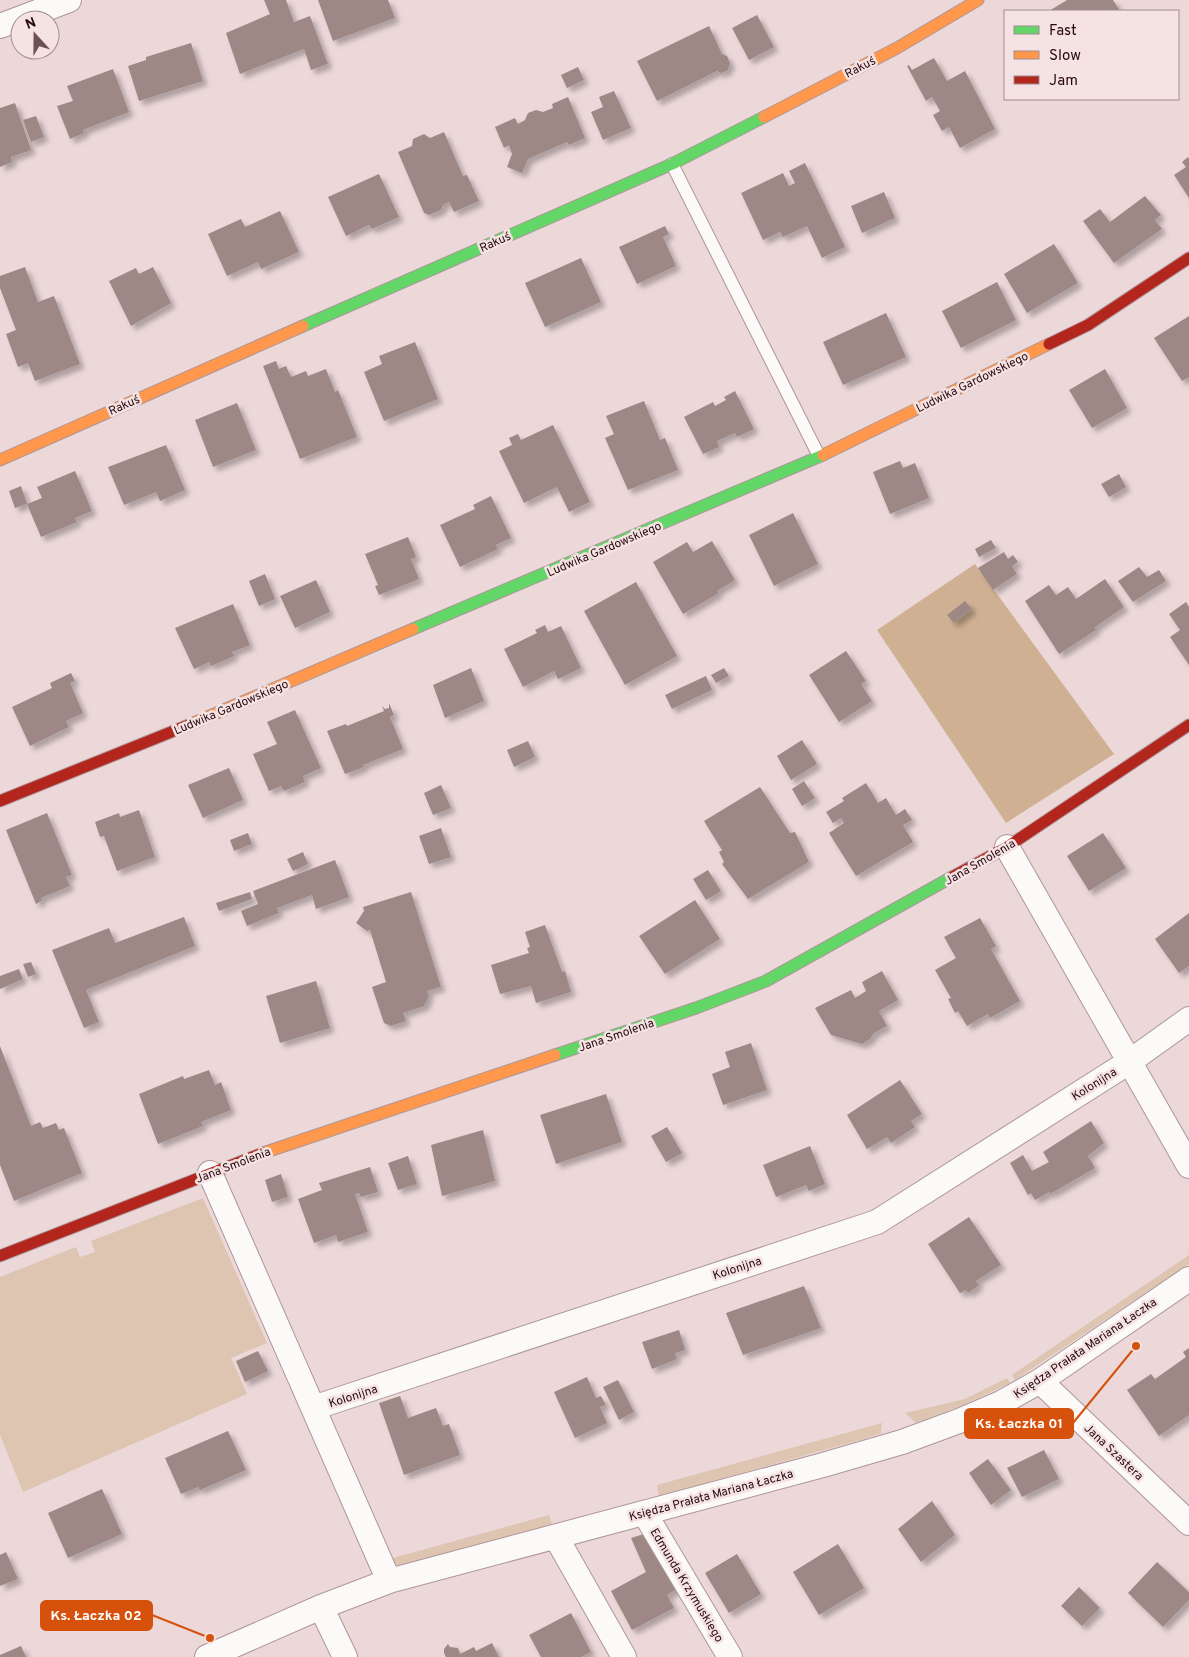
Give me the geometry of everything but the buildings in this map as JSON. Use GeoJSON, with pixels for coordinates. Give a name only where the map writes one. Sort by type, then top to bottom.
{"type":"FeatureCollection","features":[{"type":"Feature","properties":{"kind":"street"},"geometry":{"type":"LineString","coordinates":[[0,26],[69,0]]}},
{"type":"Feature","properties":{"kind":"street","name":"Rakuś"},"geometry":{"type":"LineString","coordinates":[[0,460],[672,164],[897,48],[978,0]]}},
{"type":"Feature","properties":{"kind":"street","name":"Ludwika Gardowskiego"},"geometry":{"type":"LineString","coordinates":[[0,802],[134,748],[819,456],[1088,325],[1189,258]]}},
{"type":"Feature","properties":{"kind":"street","name":"Jana Smolenia"},"geometry":{"type":"LineString","coordinates":[[0,1256],[210,1173],[393,1108],[745,991],[1007,847],[1189,725]]}},
{"type":"Feature","properties":{"kind":"street"},"geometry":{"type":"LineString","coordinates":[[1007,847],[1129,1062]]}},
{"type":"Feature","properties":{"kind":"street","name":"Kolonijna"},"geometry":{"type":"LineString","coordinates":[[313,1408],[877,1222],[1129,1062],[1189,1019]]}},
{"type":"Feature","properties":{"kind":"street","name":"Kolonijna"},"geometry":{"type":"LineString","coordinates":[[1129,1062],[1189,1166]]}},
{"type":"Feature","properties":{"kind":"street"},"geometry":{"type":"LineString","coordinates":[[210,1173],[389,1581]]}},
{"type":"Feature","properties":{"kind":"street","name":"Księdza Prałata Mariana Łaczka"},"geometry":{"type":"LineString","coordinates":[[207,1657],[321,1607],[389,1581],[645,1514],[902,1442],[984,1410],[1040,1381],[1189,1279]]}},
{"type":"Feature","properties":{"kind":"street","name":"Jana Szastera"},"geometry":{"type":"LineString","coordinates":[[1040,1381],[1189,1523]]}},
{"type":"Feature","properties":{"kind":"street","name":"Edmunda Krzymuskiego"},"geometry":{"type":"LineString","coordinates":[[645,1514],[730,1657]]}},
{"type":"Feature","properties":{"kind":"street"},"geometry":{"type":"LineString","coordinates":[[556,1537],[624,1657]]}},
{"type":"Feature","properties":{"kind":"street"},"geometry":{"type":"LineString","coordinates":[[321,1607],[345,1657]]}},
{"type":"Feature","properties":{"kind":"lane"},"geometry":{"type":"LineString","coordinates":[[672,164],[819,456]]}},
{"type":"Feature","properties":{"kind":"shaded area"},"geometry":{"type":"Polygon","coordinates":[[[975,564],[1114,754],[1006,823],[877,630],[975,564]]]}},
{"type":"Feature","properties":{"kind":"shaded area"},"geometry":{"type":"Polygon","coordinates":[[[203,1198],[267,1343],[231,1358],[247,1394],[23,1492],[0,1435],[0,1277],[76,1247],[80,1257],[95,1252],[91,1241],[203,1198]]]}},
{"type":"Feature","properties":{"kind":"shaded area"},"geometry":{"type":"Polygon","coordinates":[[[1189,1255],[1189,1264],[1015,1380],[1012,1375],[1189,1255]]]}},
{"type":"Feature","properties":{"kind":"shaded area"},"geometry":{"type":"Polygon","coordinates":[[[1007,1378],[1010,1383],[963,1405],[916,1423],[905,1413],[965,1399],[1007,1378]]]}},
{"type":"Feature","properties":{"kind":"shaded area"},"geometry":{"type":"Polygon","coordinates":[[[882,1423],[881,1433],[867,1438],[659,1496],[657,1485],[882,1423]]]}},
{"type":"Feature","properties":{"kind":"shaded area"},"geometry":{"type":"Polygon","coordinates":[[[549,1515],[552,1524],[402,1566],[395,1564],[389,1559],[549,1515]]]}},
{"type":"Feature","properties":{"kind":"traffic: fast"},"geometry":{"type":"LineString","coordinates":[[303,326],[672,164],[764,117]]}},
{"type":"Feature","properties":{"kind":"traffic: fast"},"geometry":{"type":"LineString","coordinates":[[413,629],[823,455]]}},
{"type":"Feature","properties":{"kind":"traffic: fast"},"geometry":{"type":"LineString","coordinates":[[555,1055],[696,1008],[766,981],[952,877]]}},
{"type":"Feature","properties":{"kind":"traffic: slow"},"geometry":{"type":"LineString","coordinates":[[764,117],[897,48],[978,0]]}},
{"type":"Feature","properties":{"kind":"traffic: slow"},"geometry":{"type":"LineString","coordinates":[[0,460],[303,326]]}},
{"type":"Feature","properties":{"kind":"traffic: slow"},"geometry":{"type":"LineString","coordinates":[[823,455],[1049,344]]}},
{"type":"Feature","properties":{"kind":"traffic: slow"},"geometry":{"type":"LineString","coordinates":[[191,724],[413,629]]}},
{"type":"Feature","properties":{"kind":"traffic: slow"},"geometry":{"type":"LineString","coordinates":[[263,1153],[555,1055]]}},
{"type":"Feature","properties":{"kind":"traffic: jam"},"geometry":{"type":"LineString","coordinates":[[1049,344],[1088,325],[1189,258]]}},
{"type":"Feature","properties":{"kind":"traffic: jam"},"geometry":{"type":"LineString","coordinates":[[0,801],[191,724]]}},
{"type":"Feature","properties":{"kind":"traffic: jam"},"geometry":{"type":"LineString","coordinates":[[952,877],[1007,847],[1189,725]]}},
{"type":"Feature","properties":{"kind":"traffic: jam"},"geometry":{"type":"LineString","coordinates":[[0,1256],[263,1153]]}},
{"type":"Feature","properties":{"kind":"place","name":"Ks. Łaczka 01"},"geometry":{"type":"Point","coordinates":[1136,1346]}},
{"type":"Feature","properties":{"kind":"place","name":"Ks. Łaczka 02"},"geometry":{"type":"Point","coordinates":[210,1638]}}]}
